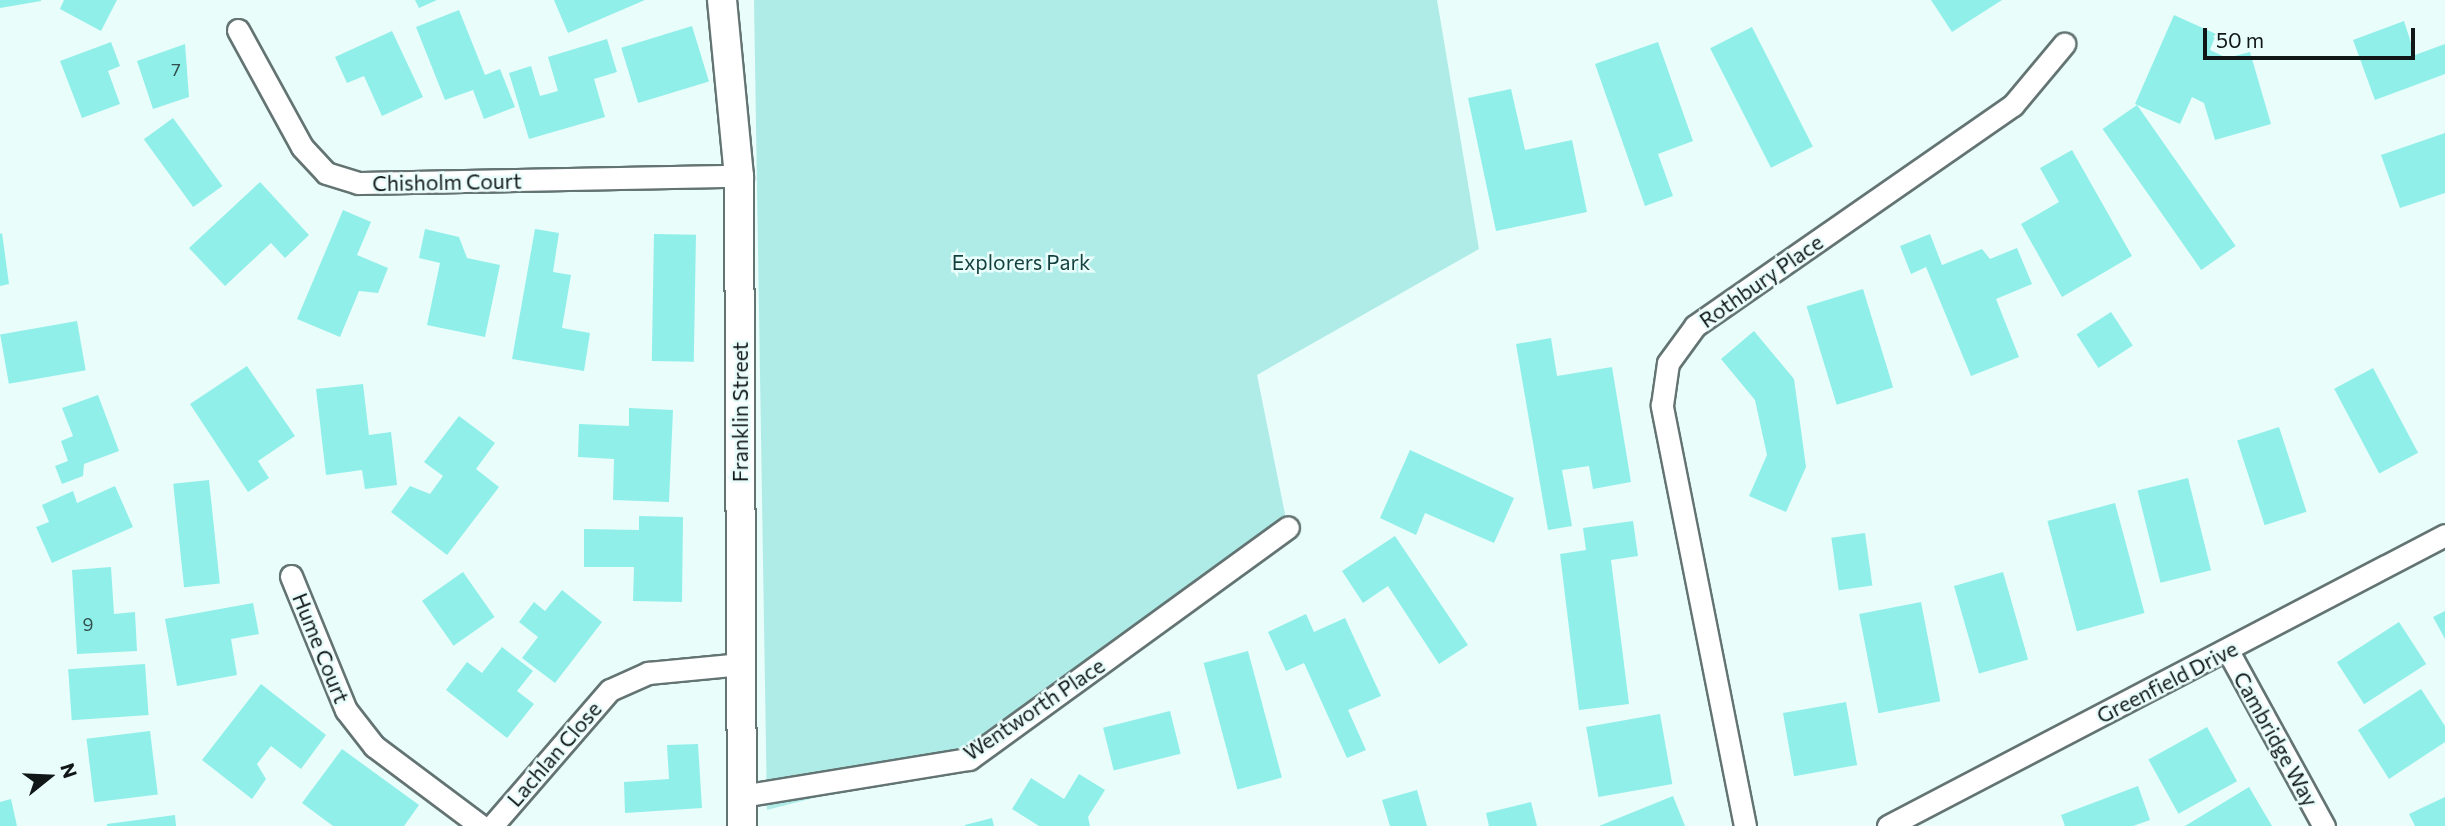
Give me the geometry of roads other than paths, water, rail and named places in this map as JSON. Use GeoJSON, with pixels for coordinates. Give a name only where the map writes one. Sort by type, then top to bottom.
{"type":"FeatureCollection","features":[{"type":"Feature","properties":{"kind":"street","name":"Franklin Street"},"geometry":{"type":"LineString","coordinates":[[722,0],[739,176],[742,826]]}},
{"type":"Feature","properties":{"kind":"street","name":"Chisholm Court"},"geometry":{"type":"LineString","coordinates":[[238,30],[302,147],[326,173],[358,183],[739,176]]}},
{"type":"Feature","properties":{"kind":"street","name":"Rothbury Place"},"geometry":{"type":"LineString","coordinates":[[1745,826],[1662,405],[1668,363],[1695,326],[2013,105],[2064,44]]}},
{"type":"Feature","properties":{"kind":"street","name":"Wentworth Place"},"geometry":{"type":"LineString","coordinates":[[742,796],[969,759],[1288,527]]}},
{"type":"Feature","properties":{"kind":"street","name":"Greenfield Drive"},"geometry":{"type":"LineString","coordinates":[[1888,826],[2228,651],[2445,535]]}},
{"type":"Feature","properties":{"kind":"street","name":"Hume Court"},"geometry":{"type":"LineString","coordinates":[[292,576],[346,710],[374,746],[481,826]]}},
{"type":"Feature","properties":{"kind":"street","name":"Cambridge Way"},"geometry":{"type":"LineString","coordinates":[[2228,651],[2324,826]]}},
{"type":"Feature","properties":{"kind":"street","name":"Lachlan Close"},"geometry":{"type":"LineString","coordinates":[[492,826],[610,690],[648,673],[742,664]]}},
{"type":"Feature","properties":{"kind":"park label","name":"Explorers Park"},"geometry":{"type":"Point","coordinates":[1021,262]}}]}
